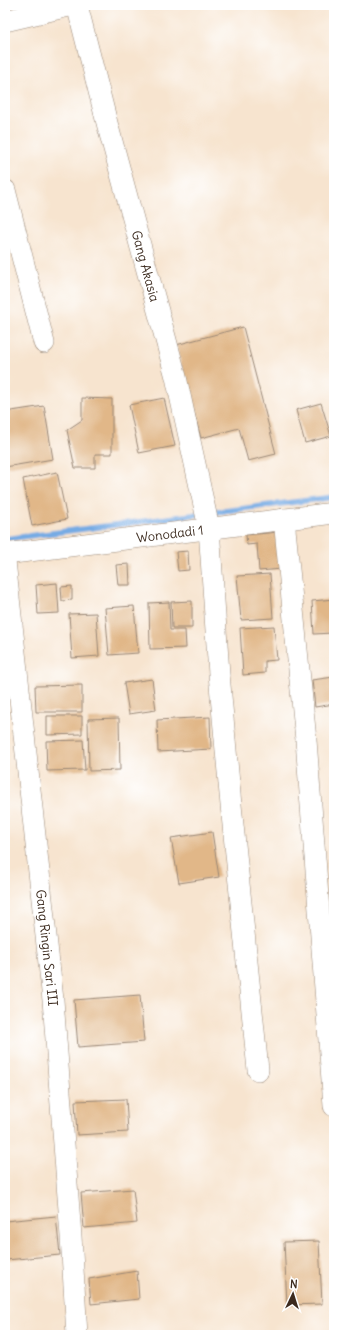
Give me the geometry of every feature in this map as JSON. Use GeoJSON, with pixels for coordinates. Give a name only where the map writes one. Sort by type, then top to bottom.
{"type":"FeatureCollection","features":[{"type":"Feature","properties":{"kind":"street"},"geometry":{"type":"LineString","coordinates":[[5,21],[73,5]]}},
{"type":"Feature","properties":{"kind":"street","name":"Gang Akasia"},"geometry":{"type":"LineString","coordinates":[[77,5],[106,123],[176,377],[209,527],[219,674],[230,798],[258,1070]]}},
{"type":"Feature","properties":{"kind":"street"},"geometry":{"type":"LineString","coordinates":[[5,190],[44,343]]}},
{"type":"Feature","properties":{"kind":"street","name":"Wonodadi 1"},"geometry":{"type":"LineString","coordinates":[[5,554],[209,527],[334,513]]}},
{"type":"Feature","properties":{"kind":"street"},"geometry":{"type":"LineString","coordinates":[[284,519],[306,740],[334,1106]]}},
{"type":"Feature","properties":{"kind":"street","name":"Gang Ringin Sari III"},"geometry":{"type":"LineString","coordinates":[[5,561],[54,1015],[71,1228],[77,1335]]}},
{"type":"Feature","properties":{"kind":"building"},"geometry":{"type":"Polygon","coordinates":[[[243,327],[276,454],[248,461],[239,428],[201,438],[176,345],[243,327]]]}},
{"type":"Feature","properties":{"kind":"building"},"geometry":{"type":"Polygon","coordinates":[[[82,398],[112,399],[112,454],[95,454],[95,468],[75,468],[67,430],[82,420],[82,398]]]}},
{"type":"Feature","properties":{"kind":"building"},"geometry":{"type":"Polygon","coordinates":[[[164,398],[175,446],[139,453],[129,405],[164,398]]]}},
{"type":"Feature","properties":{"kind":"building"},"geometry":{"type":"Polygon","coordinates":[[[321,403],[331,436],[305,443],[296,410],[321,403]]]}},
{"type":"Feature","properties":{"kind":"building"},"geometry":{"type":"Polygon","coordinates":[[[44,406],[53,459],[5,467],[5,412],[44,406]]]}},
{"type":"Feature","properties":{"kind":"building"},"geometry":{"type":"Polygon","coordinates":[[[57,472],[67,519],[32,526],[23,479],[57,472]]]}},
{"type":"Feature","properties":{"kind":"building"},"geometry":{"type":"Polygon","coordinates":[[[279,532],[282,569],[259,571],[257,544],[247,545],[246,535],[279,532]]]}},
{"type":"Feature","properties":{"kind":"building"},"geometry":{"type":"Polygon","coordinates":[[[188,551],[189,570],[178,571],[176,552],[188,551]]]}},
{"type":"Feature","properties":{"kind":"building"},"geometry":{"type":"Polygon","coordinates":[[[129,564],[130,585],[118,585],[116,565],[129,564]]]}},
{"type":"Feature","properties":{"kind":"building"},"geometry":{"type":"Polygon","coordinates":[[[270,574],[273,618],[241,620],[237,576],[270,574]]]}},
{"type":"Feature","properties":{"kind":"building"},"geometry":{"type":"Polygon","coordinates":[[[57,583],[59,613],[38,614],[36,585],[57,583]]]}},
{"type":"Feature","properties":{"kind":"building"},"geometry":{"type":"Polygon","coordinates":[[[72,586],[72,600],[62,601],[61,587],[72,586]]]}},
{"type":"Feature","properties":{"kind":"building"},"geometry":{"type":"Polygon","coordinates":[[[334,599],[333,640],[332,633],[314,634],[312,601],[334,599]]]}},
{"type":"Feature","properties":{"kind":"building"},"geometry":{"type":"Polygon","coordinates":[[[192,601],[192,628],[172,628],[171,602],[192,601]]]}},
{"type":"Feature","properties":{"kind":"building"},"geometry":{"type":"Polygon","coordinates":[[[169,602],[170,630],[185,630],[186,648],[150,649],[149,603],[169,602]]]}},
{"type":"Feature","properties":{"kind":"building"},"geometry":{"type":"Polygon","coordinates":[[[134,606],[138,653],[109,655],[105,608],[134,606]]]}},
{"type":"Feature","properties":{"kind":"building"},"geometry":{"type":"Polygon","coordinates":[[[96,613],[99,656],[72,658],[69,614],[96,613]]]}},
{"type":"Feature","properties":{"kind":"building"},"geometry":{"type":"Polygon","coordinates":[[[274,626],[277,660],[265,661],[265,673],[243,675],[240,628],[274,626]]]}},
{"type":"Feature","properties":{"kind":"building"},"geometry":{"type":"Polygon","coordinates":[[[334,677],[334,704],[315,707],[312,680],[334,677]]]}},
{"type":"Feature","properties":{"kind":"building"},"geometry":{"type":"Polygon","coordinates":[[[152,679],[156,710],[129,714],[124,683],[152,679]]]}},
{"type":"Feature","properties":{"kind":"building"},"geometry":{"type":"Polygon","coordinates":[[[82,685],[82,712],[36,712],[35,686],[82,685]]]}},
{"type":"Feature","properties":{"kind":"building"},"geometry":{"type":"Polygon","coordinates":[[[47,716],[82,716],[82,734],[47,735],[47,716]]]}},
{"type":"Feature","properties":{"kind":"building"},"geometry":{"type":"Polygon","coordinates":[[[210,717],[211,749],[158,752],[157,720],[210,717]]]}},
{"type":"Feature","properties":{"kind":"building"},"geometry":{"type":"Polygon","coordinates":[[[119,718],[120,770],[89,771],[88,719],[119,718]]]}},
{"type":"Feature","properties":{"kind":"building"},"geometry":{"type":"Polygon","coordinates":[[[83,740],[85,770],[47,771],[46,741],[83,740]]]}},
{"type":"Feature","properties":{"kind":"building"},"geometry":{"type":"Polygon","coordinates":[[[212,832],[219,877],[179,883],[171,838],[212,832]]]}},
{"type":"Feature","properties":{"kind":"building"},"geometry":{"type":"Polygon","coordinates":[[[140,995],[144,1042],[78,1047],[74,1000],[140,995]]]}},
{"type":"Feature","properties":{"kind":"building"},"geometry":{"type":"Polygon","coordinates":[[[126,1099],[128,1132],[77,1135],[75,1101],[126,1099]]]}},
{"type":"Feature","properties":{"kind":"building"},"geometry":{"type":"Polygon","coordinates":[[[133,1189],[137,1223],[84,1228],[81,1193],[133,1189]]]}},
{"type":"Feature","properties":{"kind":"building"},"geometry":{"type":"Polygon","coordinates":[[[56,1216],[60,1255],[6,1260],[5,1221],[56,1216]]]}},
{"type":"Feature","properties":{"kind":"building"},"geometry":{"type":"Polygon","coordinates":[[[319,1241],[322,1304],[287,1305],[284,1242],[319,1241]]]}},
{"type":"Feature","properties":{"kind":"building"},"geometry":{"type":"Polygon","coordinates":[[[137,1271],[139,1299],[91,1304],[89,1279],[137,1271]]]}},
{"type":"Feature","properties":{"kind":"waterway"},"geometry":{"type":"LineString","coordinates":[[5,539],[334,497]]}}]}
